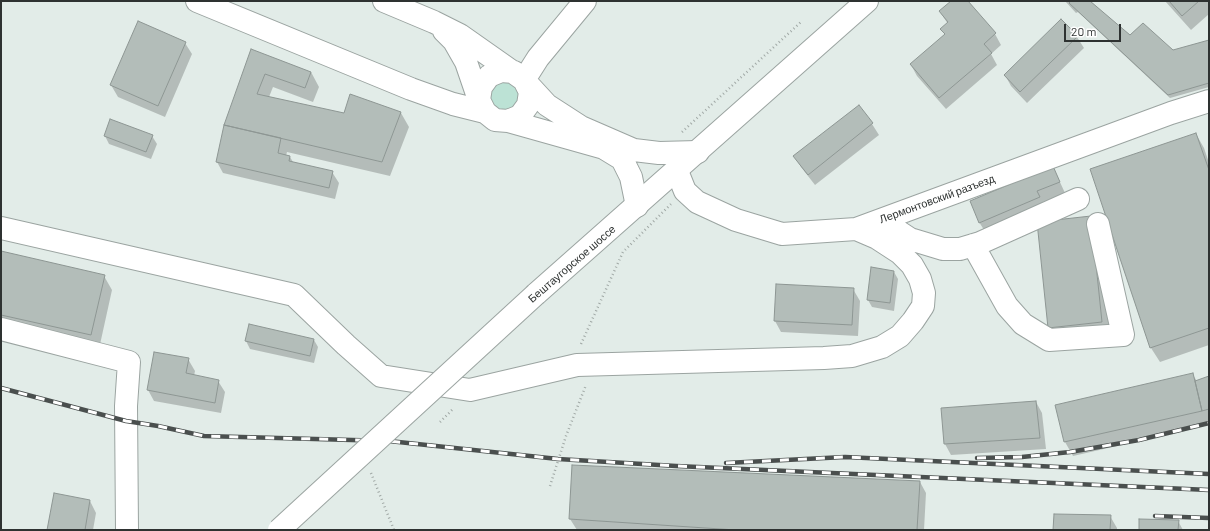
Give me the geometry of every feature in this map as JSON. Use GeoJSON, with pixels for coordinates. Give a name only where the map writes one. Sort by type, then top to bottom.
{"type":"FeatureCollection","features":[{"type":"Feature","properties":{"kind":"street"},"geometry":{"type":"LineString","coordinates":[[197,1],[411,89],[453,104],[482,106]]}},
{"type":"Feature","properties":{"kind":"street"},"geometry":{"type":"LineString","coordinates":[[384,1],[434,22],[460,35],[519,76],[548,105],[581,127],[634,150],[659,153],[698,152]]}},
{"type":"Feature","properties":{"kind":"street"},"geometry":{"type":"LineString","coordinates":[[519,76],[538,58],[585,1]]}},
{"type":"Feature","properties":{"kind":"street","name":"Бештаугорское шоссе"},"geometry":{"type":"LineString","coordinates":[[279,530],[536,294],[677,171],[867,1]]}},
{"type":"Feature","properties":{"kind":"street"},"geometry":{"type":"LineString","coordinates":[[434,22],[454,41],[466,62],[482,106],[495,120],[508,121],[604,148],[622,159],[631,176],[637,206]]}},
{"type":"Feature","properties":{"kind":"street"},"geometry":{"type":"LineString","coordinates":[[482,106],[481,87],[489,76],[501,71],[519,76],[530,92],[528,105],[520,116],[508,121]]}},
{"type":"Feature","properties":{"kind":"street","name":"Лермонтовский разъезд"},"geometry":{"type":"LineString","coordinates":[[677,171],[685,191],[697,202],[736,220],[782,234],[856,229],[1170,113],[1209,101]]}},
{"type":"Feature","properties":{"kind":"street"},"geometry":{"type":"LineString","coordinates":[[881,220],[910,239],[943,249],[960,249],[980,243],[1078,199]]}},
{"type":"Feature","properties":{"kind":"street"},"geometry":{"type":"LineString","coordinates":[[973,245],[1007,306],[1023,324],[1049,340],[1123,335],[1098,224]]}},
{"type":"Feature","properties":{"kind":"street"},"geometry":{"type":"LineString","coordinates":[[1,228],[294,295],[381,376],[470,390],[574,366],[824,358],[852,356],[882,347],[900,336],[913,322],[923,306],[924,293],[920,279],[912,265],[900,253],[876,238],[856,229]]}},
{"type":"Feature","properties":{"kind":"street"},"geometry":{"type":"LineString","coordinates":[[1,329],[129,362],[126,406],[127,530]]}},
{"type":"Feature","properties":{"kind":"path"},"geometry":{"type":"LineString","coordinates":[[682,132],[802,21]]}},
{"type":"Feature","properties":{"kind":"path"},"geometry":{"type":"LineString","coordinates":[[550,486],[566,436],[586,383],[574,366],[623,252],[685,191]]}},
{"type":"Feature","properties":{"kind":"path"},"geometry":{"type":"LineString","coordinates":[[369,468],[394,530]]}},
{"type":"Feature","properties":{"kind":"green space"},"geometry":{"type":"Polygon","coordinates":[[[505,81],[515,86],[520,96],[515,106],[505,111],[495,106],[490,96],[495,86],[505,81]]]}},
{"type":"Feature","properties":{"kind":"building"},"geometry":{"type":"Polygon","coordinates":[[[951,1],[968,1],[996,33],[984,44],[992,53],[939,98],[910,64],[945,34],[940,29],[948,22],[939,11],[951,1]]]}},
{"type":"Feature","properties":{"kind":"building"},"geometry":{"type":"Polygon","coordinates":[[[1071,1],[1090,1],[1130,35],[1143,23],[1173,50],[1209,40],[1209,83],[1168,95],[1069,3],[1071,1]]]}},
{"type":"Feature","properties":{"kind":"building"},"geometry":{"type":"Polygon","coordinates":[[[1169,1],[1199,1],[1182,16],[1169,1]]]}},
{"type":"Feature","properties":{"kind":"building"},"geometry":{"type":"Polygon","coordinates":[[[1061,19],[1078,36],[1020,92],[1004,75],[1061,19]]]}},
{"type":"Feature","properties":{"kind":"building"},"geometry":{"type":"Polygon","coordinates":[[[138,21],[186,42],[158,106],[110,85],[138,21]]]}},
{"type":"Feature","properties":{"kind":"building"},"geometry":{"type":"Polygon","coordinates":[[[251,49],[311,72],[305,88],[265,74],[257,94],[344,113],[350,94],[401,112],[382,162],[224,125],[251,49]]]}},
{"type":"Feature","properties":{"kind":"building"},"geometry":{"type":"Polygon","coordinates":[[[859,105],[873,123],[808,175],[793,156],[859,105]]]}},
{"type":"Feature","properties":{"kind":"building"},"geometry":{"type":"Polygon","coordinates":[[[110,119],[153,135],[146,152],[104,136],[110,119]]]}},
{"type":"Feature","properties":{"kind":"building"},"geometry":{"type":"Polygon","coordinates":[[[224,125],[281,138],[278,153],[290,156],[289,161],[333,171],[329,188],[216,162],[224,125]]]}},
{"type":"Feature","properties":{"kind":"building"},"geometry":{"type":"Polygon","coordinates":[[[1196,133],[1209,170],[1209,328],[1150,348],[1090,169],[1196,133]]]}},
{"type":"Feature","properties":{"kind":"building"},"geometry":{"type":"Polygon","coordinates":[[[1053,166],[1060,182],[1037,191],[1040,197],[979,223],[970,201],[1053,166]]]}},
{"type":"Feature","properties":{"kind":"building"},"geometry":{"type":"Polygon","coordinates":[[[1091,216],[1102,322],[1048,328],[1037,222],[1091,216]]]}},
{"type":"Feature","properties":{"kind":"building"},"geometry":{"type":"Polygon","coordinates":[[[1,251],[105,275],[91,335],[1,315],[1,251]]]}},
{"type":"Feature","properties":{"kind":"building"},"geometry":{"type":"Polygon","coordinates":[[[871,267],[894,271],[890,303],[867,300],[871,267]]]}},
{"type":"Feature","properties":{"kind":"building"},"geometry":{"type":"Polygon","coordinates":[[[776,284],[854,288],[852,325],[774,321],[776,284]]]}},
{"type":"Feature","properties":{"kind":"building"},"geometry":{"type":"Polygon","coordinates":[[[249,324],[314,339],[310,356],[245,341],[249,324]]]}},
{"type":"Feature","properties":{"kind":"building"},"geometry":{"type":"Polygon","coordinates":[[[154,352],[189,358],[186,373],[219,380],[215,403],[147,390],[154,352]]]}},
{"type":"Feature","properties":{"kind":"building"},"geometry":{"type":"Polygon","coordinates":[[[1193,373],[1202,411],[1064,442],[1055,405],[1193,373]]]}},
{"type":"Feature","properties":{"kind":"building"},"geometry":{"type":"Polygon","coordinates":[[[1209,376],[1209,409],[1202,411],[1195,381],[1209,376]]]}},
{"type":"Feature","properties":{"kind":"building"},"geometry":{"type":"Polygon","coordinates":[[[1036,401],[1040,438],[944,444],[941,408],[1036,401]]]}},
{"type":"Feature","properties":{"kind":"building"},"geometry":{"type":"Polygon","coordinates":[[[572,465],[920,481],[917,530],[736,530],[569,519],[572,465]]]}},
{"type":"Feature","properties":{"kind":"building"},"geometry":{"type":"Polygon","coordinates":[[[54,493],[90,500],[85,530],[47,530],[54,493]]]}},
{"type":"Feature","properties":{"kind":"building"},"geometry":{"type":"Polygon","coordinates":[[[1054,514],[1111,515],[1110,530],[1053,530],[1054,514]]]}},
{"type":"Feature","properties":{"kind":"building"},"geometry":{"type":"Polygon","coordinates":[[[1139,519],[1179,520],[1178,530],[1139,530],[1139,519]]]}},
{"type":"Feature","properties":{"kind":"railway"},"geometry":{"type":"LineString","coordinates":[[1,388],[126,421],[204,436],[389,441],[558,459],[676,466],[1209,490]]}},
{"type":"Feature","properties":{"kind":"railway"},"geometry":{"type":"LineString","coordinates":[[977,458],[1022,457],[1070,452],[1139,440],[1209,423]]}},
{"type":"Feature","properties":{"kind":"railway"},"geometry":{"type":"LineString","coordinates":[[726,463],[845,457],[1209,474]]}},
{"type":"Feature","properties":{"kind":"railway"},"geometry":{"type":"LineString","coordinates":[[1155,516],[1209,518]]}}]}
